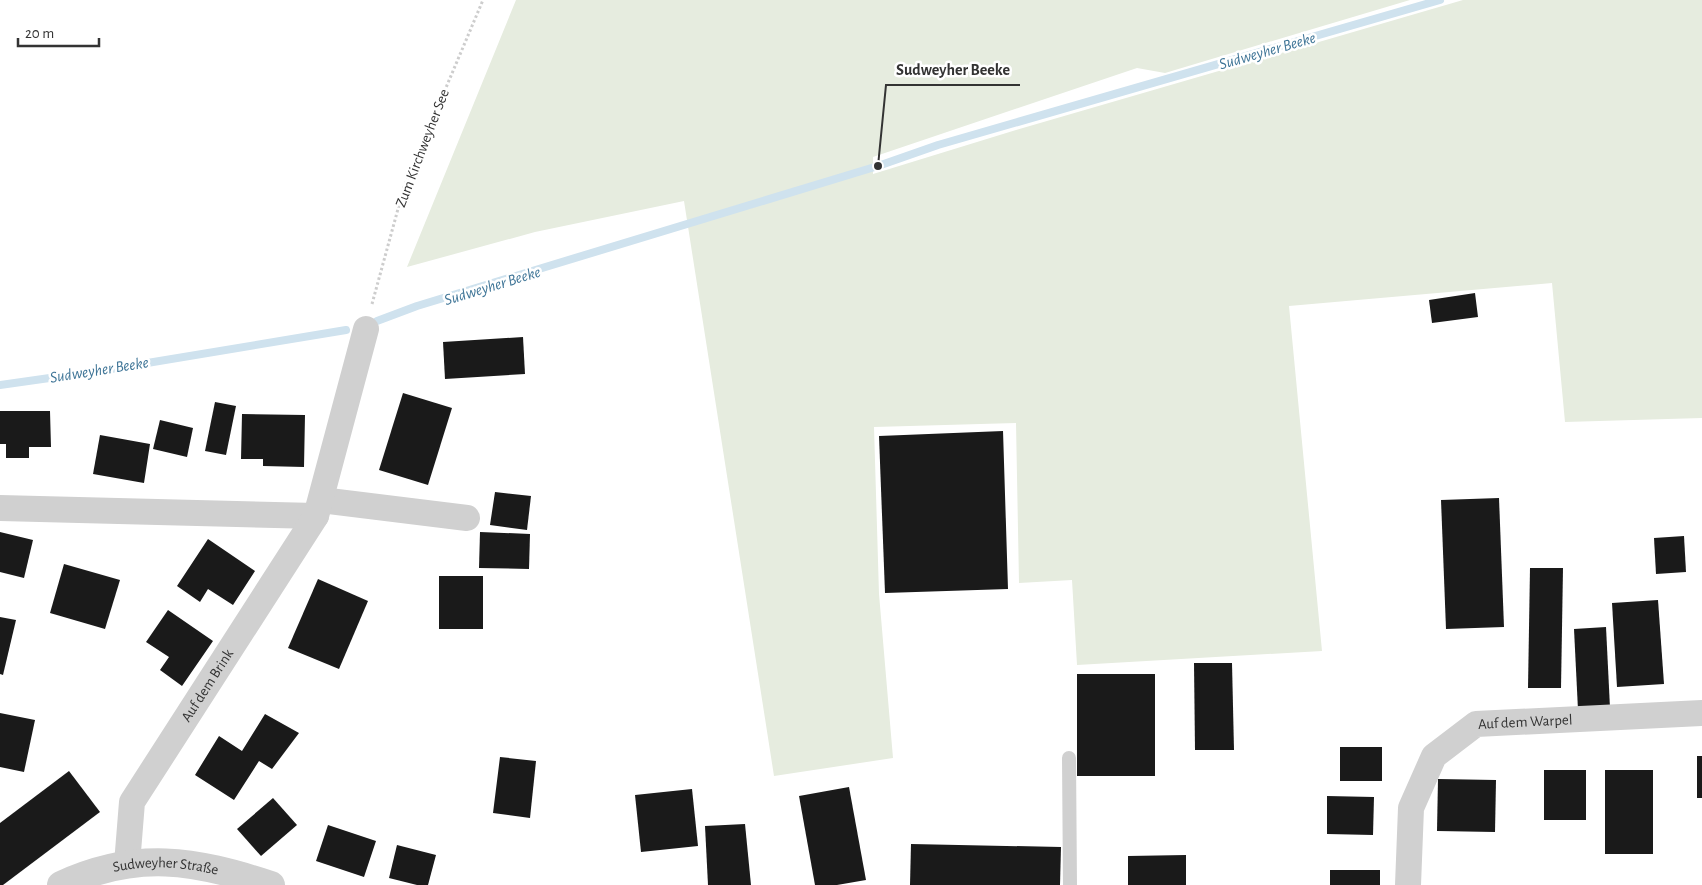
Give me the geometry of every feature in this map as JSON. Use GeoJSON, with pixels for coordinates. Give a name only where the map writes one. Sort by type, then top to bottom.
{"type":"FeatureCollection","features":[{"type":"Feature","properties":{"kind":"street","name":"Auf dem Brink"},"geometry":{"type":"LineString","coordinates":[[127,864],[132,802],[319,508],[366,329]]}},
{"type":"Feature","properties":{"kind":"street"},"geometry":{"type":"LineString","coordinates":[[0,508],[319,508],[467,518]]}},
{"type":"Feature","properties":{"kind":"street","name":"Auf dem Warpel"},"geometry":{"type":"LineString","coordinates":[[1408,885],[1411,808],[1434,756],[1476,724],[1702,713]]}},
{"type":"Feature","properties":{"kind":"street","name":"Sudweyher Straße"},"geometry":{"type":"LineString","coordinates":[[61,885],[83,875],[127,864],[158,862],[214,868],[271,885]]}},
{"type":"Feature","properties":{"kind":"lane"},"geometry":{"type":"LineString","coordinates":[[1069,758],[1070,885]]}},
{"type":"Feature","properties":{"kind":"path","name":"Zum Kirchweyher See"},"geometry":{"type":"LineString","coordinates":[[366,329],[404,187],[483,0]]}},
{"type":"Feature","properties":{"kind":"shaded area"},"geometry":{"type":"Polygon","coordinates":[[[516,0],[1410,0],[1165,73],[1137,68],[873,157],[873,174],[1016,130],[1463,0],[1702,0],[1702,418],[1565,422],[1552,283],[1289,306],[1322,651],[1077,665],[1072,580],[1019,583],[1016,423],[874,427],[879,594],[893,758],[774,776],[684,201],[535,232],[407,267],[516,0]]]}},
{"type":"Feature","properties":{"kind":"building"},"geometry":{"type":"Polygon","coordinates":[[[1475,293],[1478,317],[1432,323],[1429,300],[1475,293]]]}},
{"type":"Feature","properties":{"kind":"building"},"geometry":{"type":"Polygon","coordinates":[[[523,337],[525,374],[445,379],[443,342],[523,337]]]}},
{"type":"Feature","properties":{"kind":"building"},"geometry":{"type":"Polygon","coordinates":[[[403,393],[452,408],[428,485],[379,470],[403,393]]]}},
{"type":"Feature","properties":{"kind":"building"},"geometry":{"type":"Polygon","coordinates":[[[215,402],[236,406],[226,455],[205,451],[215,402]]]}},
{"type":"Feature","properties":{"kind":"building"},"geometry":{"type":"Polygon","coordinates":[[[0,411],[50,411],[51,447],[29,447],[29,458],[6,458],[6,444],[0,444],[0,411]]]}},
{"type":"Feature","properties":{"kind":"building"},"geometry":{"type":"Polygon","coordinates":[[[242,414],[305,415],[304,467],[263,466],[263,459],[241,459],[242,414]]]}},
{"type":"Feature","properties":{"kind":"building"},"geometry":{"type":"Polygon","coordinates":[[[160,420],[193,428],[187,457],[153,449],[160,420]]]}},
{"type":"Feature","properties":{"kind":"building"},"geometry":{"type":"Polygon","coordinates":[[[1003,431],[1008,589],[885,593],[879,436],[1003,431]]]}},
{"type":"Feature","properties":{"kind":"building"},"geometry":{"type":"Polygon","coordinates":[[[100,435],[150,444],[144,483],[93,474],[100,435]]]}},
{"type":"Feature","properties":{"kind":"building"},"geometry":{"type":"Polygon","coordinates":[[[495,492],[531,496],[527,530],[490,525],[495,492]]]}},
{"type":"Feature","properties":{"kind":"building"},"geometry":{"type":"Polygon","coordinates":[[[1499,498],[1504,627],[1446,629],[1441,500],[1499,498]]]}},
{"type":"Feature","properties":{"kind":"building"},"geometry":{"type":"Polygon","coordinates":[[[0,532],[33,540],[24,578],[0,572],[0,532]]]}},
{"type":"Feature","properties":{"kind":"building"},"geometry":{"type":"Polygon","coordinates":[[[480,532],[530,534],[529,569],[479,568],[480,532]]]}},
{"type":"Feature","properties":{"kind":"building"},"geometry":{"type":"Polygon","coordinates":[[[1684,536],[1686,572],[1656,574],[1654,538],[1684,536]]]}},
{"type":"Feature","properties":{"kind":"building"},"geometry":{"type":"Polygon","coordinates":[[[208,539],[255,571],[233,605],[208,589],[200,602],[177,586],[208,539]]]}},
{"type":"Feature","properties":{"kind":"building"},"geometry":{"type":"Polygon","coordinates":[[[64,564],[120,580],[105,629],[50,613],[64,564]]]}},
{"type":"Feature","properties":{"kind":"building"},"geometry":{"type":"Polygon","coordinates":[[[1530,568],[1563,568],[1561,688],[1528,688],[1530,568]]]}},
{"type":"Feature","properties":{"kind":"building"},"geometry":{"type":"Polygon","coordinates":[[[439,576],[483,576],[483,629],[439,629],[439,576]]]}},
{"type":"Feature","properties":{"kind":"building"},"geometry":{"type":"Polygon","coordinates":[[[318,579],[368,601],[339,669],[288,648],[318,579]]]}},
{"type":"Feature","properties":{"kind":"building"},"geometry":{"type":"Polygon","coordinates":[[[1658,600],[1664,684],[1617,687],[1612,603],[1658,600]]]}},
{"type":"Feature","properties":{"kind":"building"},"geometry":{"type":"Polygon","coordinates":[[[168,610],[213,641],[182,686],[160,670],[169,657],[146,642],[168,610]]]}},
{"type":"Feature","properties":{"kind":"building"},"geometry":{"type":"Polygon","coordinates":[[[0,617],[16,620],[3,675],[0,674],[0,617]]]}},
{"type":"Feature","properties":{"kind":"building"},"geometry":{"type":"Polygon","coordinates":[[[1606,627],[1610,708],[1578,710],[1574,629],[1606,627]]]}},
{"type":"Feature","properties":{"kind":"building"},"geometry":{"type":"Polygon","coordinates":[[[1194,663],[1232,663],[1234,750],[1195,750],[1194,663]]]}},
{"type":"Feature","properties":{"kind":"building"},"geometry":{"type":"Polygon","coordinates":[[[1077,674],[1155,674],[1155,776],[1077,776],[1077,674]]]}},
{"type":"Feature","properties":{"kind":"building"},"geometry":{"type":"Polygon","coordinates":[[[0,713],[35,720],[24,772],[0,767],[0,713]]]}},
{"type":"Feature","properties":{"kind":"building"},"geometry":{"type":"Polygon","coordinates":[[[265,714],[299,733],[272,769],[259,761],[234,800],[195,775],[219,736],[242,751],[265,714]]]}},
{"type":"Feature","properties":{"kind":"building"},"geometry":{"type":"Polygon","coordinates":[[[1340,747],[1382,747],[1382,781],[1340,781],[1340,747]]]}},
{"type":"Feature","properties":{"kind":"building"},"geometry":{"type":"Polygon","coordinates":[[[1697,756],[1702,756],[1702,798],[1697,798],[1697,756]]]}},
{"type":"Feature","properties":{"kind":"building"},"geometry":{"type":"Polygon","coordinates":[[[500,757],[536,761],[530,818],[493,813],[500,757]]]}},
{"type":"Feature","properties":{"kind":"building"},"geometry":{"type":"Polygon","coordinates":[[[1544,770],[1586,770],[1586,820],[1544,820],[1544,770]]]}},
{"type":"Feature","properties":{"kind":"building"},"geometry":{"type":"Polygon","coordinates":[[[1605,770],[1653,770],[1653,854],[1605,854],[1605,770]]]}},
{"type":"Feature","properties":{"kind":"building"},"geometry":{"type":"Polygon","coordinates":[[[69,771],[100,812],[3,885],[0,885],[0,823],[69,771]]]}},
{"type":"Feature","properties":{"kind":"building"},"geometry":{"type":"Polygon","coordinates":[[[1438,779],[1496,780],[1495,832],[1437,831],[1438,779]]]}},
{"type":"Feature","properties":{"kind":"building"},"geometry":{"type":"Polygon","coordinates":[[[849,787],[866,880],[837,885],[815,885],[799,796],[849,787]]]}},
{"type":"Feature","properties":{"kind":"building"},"geometry":{"type":"Polygon","coordinates":[[[692,789],[698,846],[641,852],[635,795],[692,789]]]}},
{"type":"Feature","properties":{"kind":"building"},"geometry":{"type":"Polygon","coordinates":[[[1327,796],[1374,797],[1373,835],[1327,834],[1327,796]]]}},
{"type":"Feature","properties":{"kind":"building"},"geometry":{"type":"Polygon","coordinates":[[[273,798],[297,825],[261,856],[237,829],[273,798]]]}},
{"type":"Feature","properties":{"kind":"building"},"geometry":{"type":"Polygon","coordinates":[[[745,824],[751,885],[708,885],[705,826],[745,824]]]}},
{"type":"Feature","properties":{"kind":"building"},"geometry":{"type":"Polygon","coordinates":[[[328,825],[376,841],[364,877],[316,861],[328,825]]]}},
{"type":"Feature","properties":{"kind":"building"},"geometry":{"type":"Polygon","coordinates":[[[911,844],[1061,847],[1060,885],[910,885],[911,844]]]}},
{"type":"Feature","properties":{"kind":"building"},"geometry":{"type":"Polygon","coordinates":[[[397,845],[436,855],[428,885],[417,885],[389,878],[397,845]]]}},
{"type":"Feature","properties":{"kind":"building"},"geometry":{"type":"Polygon","coordinates":[[[1186,855],[1186,885],[1128,885],[1128,856],[1186,855]]]}},
{"type":"Feature","properties":{"kind":"building"},"geometry":{"type":"Polygon","coordinates":[[[1330,870],[1380,870],[1380,885],[1330,885],[1330,870]]]}},
{"type":"Feature","properties":{"kind":"waterway","name":"Sudweyher Beeke"},"geometry":{"type":"LineString","coordinates":[[377,321],[417,306],[878,166],[938,145],[1440,0]]}},
{"type":"Feature","properties":{"kind":"waterway","name":"Sudweyher Beeke"},"geometry":{"type":"LineString","coordinates":[[0,385],[99,371],[346,330]]}},
{"type":"Feature","properties":{"kind":"place","name":"Sudweyher Beeke"},"geometry":{"type":"Point","coordinates":[878,166]}}]}
